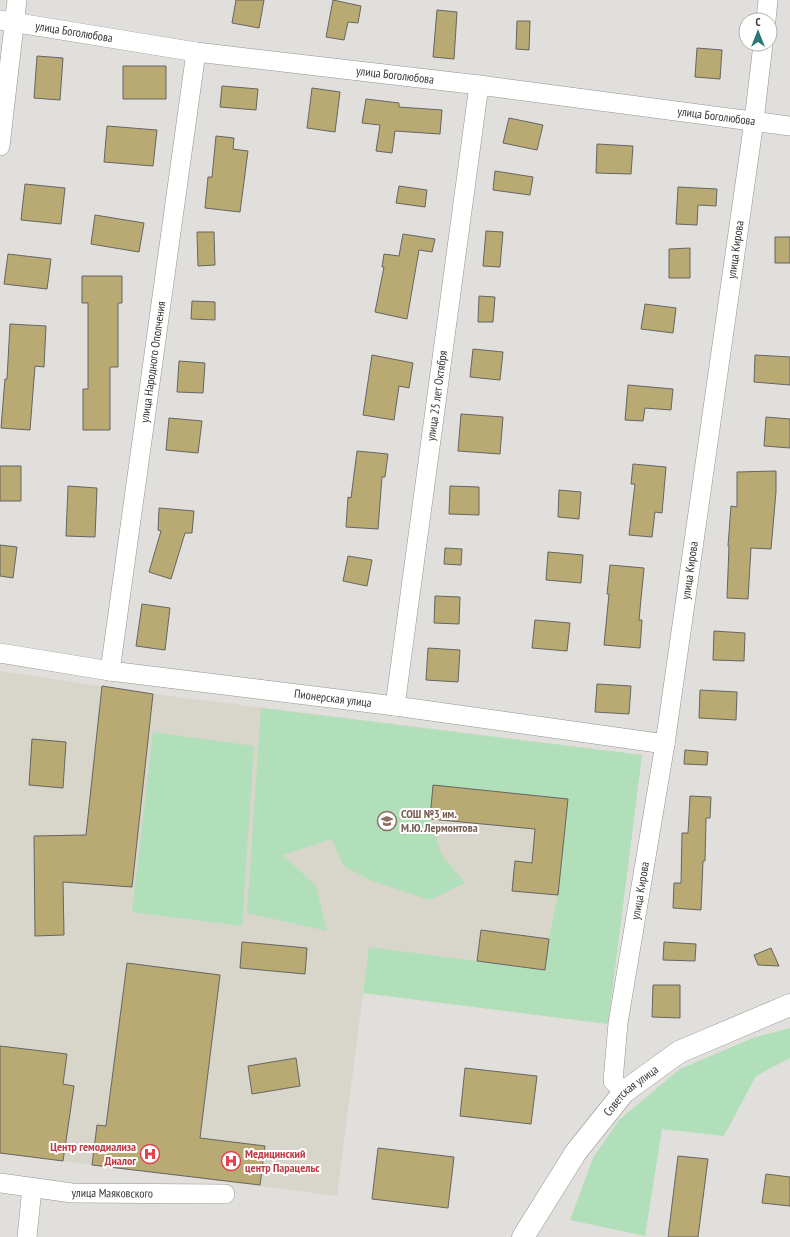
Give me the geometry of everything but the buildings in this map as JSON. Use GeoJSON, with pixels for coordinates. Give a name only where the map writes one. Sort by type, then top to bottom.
{"type":"FeatureCollection","features":[{"type":"Feature","properties":{"kind":"main road","name":"Советская улица"},"geometry":{"type":"LineString","coordinates":[[523,1237],[576,1152],[624,1092],[679,1052],[790,1005]]}},
{"type":"Feature","properties":{"kind":"street"},"geometry":{"type":"LineString","coordinates":[[0,146],[7,21],[17,0]]}},
{"type":"Feature","properties":{"kind":"street"},"geometry":{"type":"LineString","coordinates":[[767,12],[768,0]]}},
{"type":"Feature","properties":{"kind":"street","name":"улица Боголюбова"},"geometry":{"type":"LineString","coordinates":[[7,21],[196,52],[479,85],[790,126]]}},
{"type":"Feature","properties":{"kind":"street","name":"улица Народного Ополчения"},"geometry":{"type":"LineString","coordinates":[[110,671],[196,52]]}},
{"type":"Feature","properties":{"kind":"street","name":"улица Кирова"},"geometry":{"type":"LineString","coordinates":[[624,1092],[613,1081],[618,1023],[665,744],[754,121],[762,52]]}},
{"type":"Feature","properties":{"kind":"street","name":"улица 25 лет Октября"},"geometry":{"type":"LineString","coordinates":[[395,706],[479,85]]}},
{"type":"Feature","properties":{"kind":"street","name":"Пионерская улица"},"geometry":{"type":"LineString","coordinates":[[0,653],[110,671],[395,706],[665,744]]}},
{"type":"Feature","properties":{"kind":"street","name":"улица Маяковского"},"geometry":{"type":"LineString","coordinates":[[0,1183],[72,1193],[225,1194]]}},
{"type":"Feature","properties":{"kind":"street"},"geometry":{"type":"LineString","coordinates":[[26,1237],[32,1188]]}},
{"type":"Feature","properties":{"kind":"shaded area"},"geometry":{"type":"Polygon","coordinates":[[[0,671],[153,694],[642,755],[608,1024],[363,993],[337,1196],[0,1153],[0,671]]]}},
{"type":"Feature","properties":{"kind":"green space"},"geometry":{"type":"Polygon","coordinates":[[[261,708],[642,755],[608,1024],[363,993],[369,947],[545,970],[549,939],[558,895],[567,799],[433,785],[430,819],[441,854],[465,883],[430,900],[370,880],[343,865],[332,839],[283,855],[316,886],[327,931],[247,913],[261,708]]]}},
{"type":"Feature","properties":{"kind":"green space"},"geometry":{"type":"Polygon","coordinates":[[[153,732],[254,746],[242,926],[132,912],[153,732]]]}},
{"type":"Feature","properties":{"kind":"green space"},"geometry":{"type":"Polygon","coordinates":[[[790,1028],[790,1058],[756,1076],[724,1136],[662,1129],[645,1236],[570,1220],[593,1158],[619,1120],[680,1069],[753,1038],[790,1028]]]}},
{"type":"Feature","properties":{"kind":"place","name":"СОШ №3 им. М.Ю. Лермонтова"},"geometry":{"type":"Point","coordinates":[387,821]}},
{"type":"Feature","properties":{"kind":"place","name":"Центр гемодиализа Диалог"},"geometry":{"type":"Point","coordinates":[150,1154]}},
{"type":"Feature","properties":{"kind":"place","name":"Медицинский центр Парацельс"},"geometry":{"type":"Point","coordinates":[231,1161]}}]}
